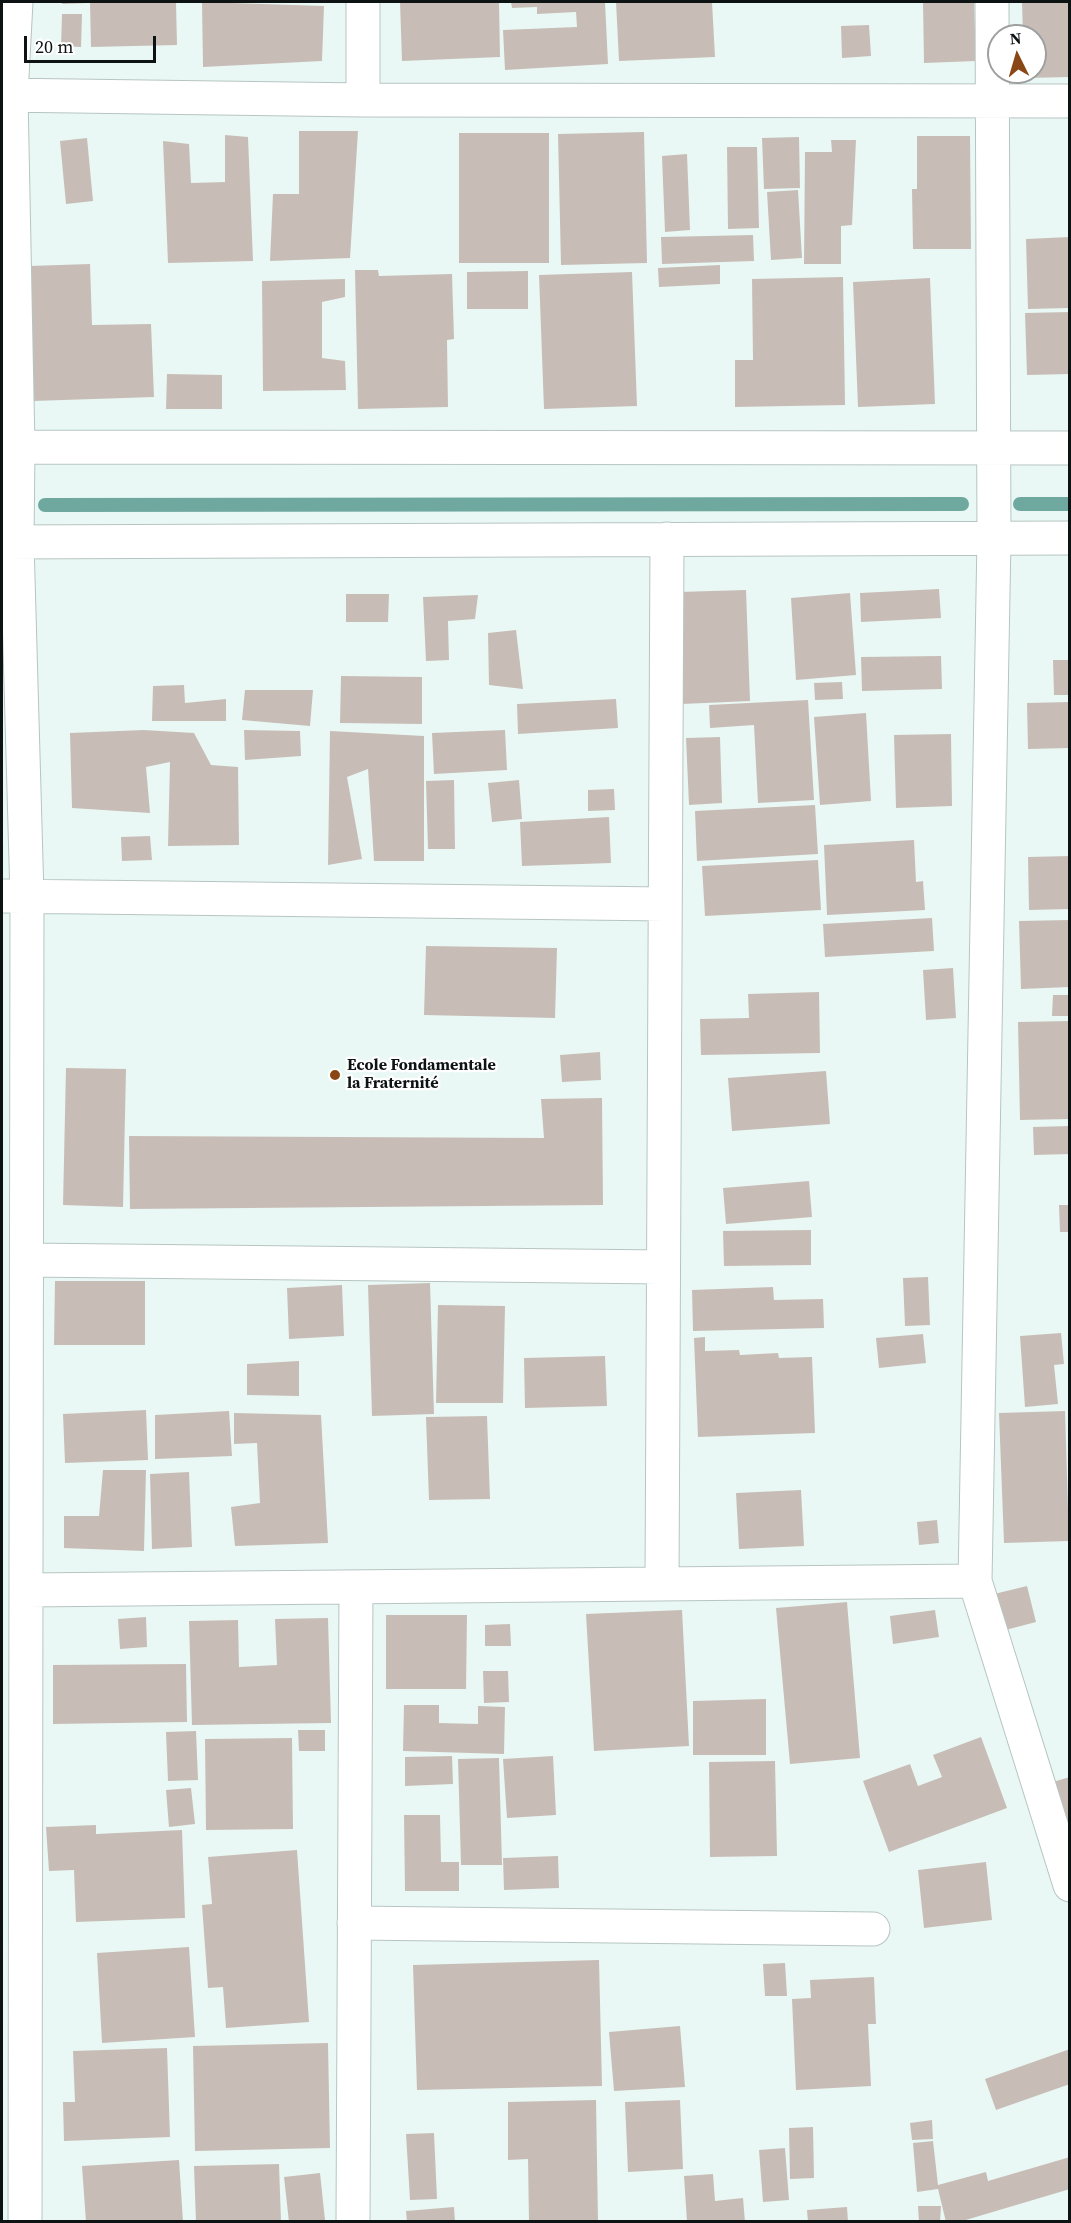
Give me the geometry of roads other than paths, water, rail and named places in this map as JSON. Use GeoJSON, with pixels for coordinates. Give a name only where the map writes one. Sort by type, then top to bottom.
{"type":"FeatureCollection","features":[{"type":"Feature","properties":{"kind":"street"},"geometry":{"type":"LineString","coordinates":[[16,2],[6,95],[14,897],[27,1260],[26,1590],[14,1920],[25,2222]]}},
{"type":"Feature","properties":{"kind":"street"},"geometry":{"type":"LineString","coordinates":[[363,2],[363,100]]}},
{"type":"Feature","properties":{"kind":"street"},"geometry":{"type":"LineString","coordinates":[[992,2],[994,538],[975,1581],[1070,1886]]}},
{"type":"Feature","properties":{"kind":"street"},"geometry":{"type":"LineString","coordinates":[[6,95],[363,100],[1070,101]]}},
{"type":"Feature","properties":{"kind":"street"},"geometry":{"type":"LineString","coordinates":[[10,447],[1070,448]]}},
{"type":"Feature","properties":{"kind":"street"},"geometry":{"type":"LineString","coordinates":[[9,542],[1070,538]]}},
{"type":"Feature","properties":{"kind":"street"},"geometry":{"type":"LineString","coordinates":[[662,1584],[667,539]]}},
{"type":"Feature","properties":{"kind":"street"},"geometry":{"type":"LineString","coordinates":[[14,897],[665,904]]}},
{"type":"Feature","properties":{"kind":"street"},"geometry":{"type":"LineString","coordinates":[[27,1260],[663,1267]]}},
{"type":"Feature","properties":{"kind":"street"},"geometry":{"type":"LineString","coordinates":[[26,1590],[975,1581]]}},
{"type":"Feature","properties":{"kind":"street"},"geometry":{"type":"LineString","coordinates":[[353,2222],[356,1587]]}},
{"type":"Feature","properties":{"kind":"street"},"geometry":{"type":"LineString","coordinates":[[354,1923],[873,1929]]}},
{"type":"Feature","properties":{"kind":"waterway"},"geometry":{"type":"LineString","coordinates":[[45,505],[962,504]]}},
{"type":"Feature","properties":{"kind":"waterway"},"geometry":{"type":"LineString","coordinates":[[1020,504],[1070,504]]}},
{"type":"Feature","properties":{"kind":"place","name":"Ecole Fondamentale la Fraternité"},"geometry":{"type":"Point","coordinates":[335,1075]}}]}
